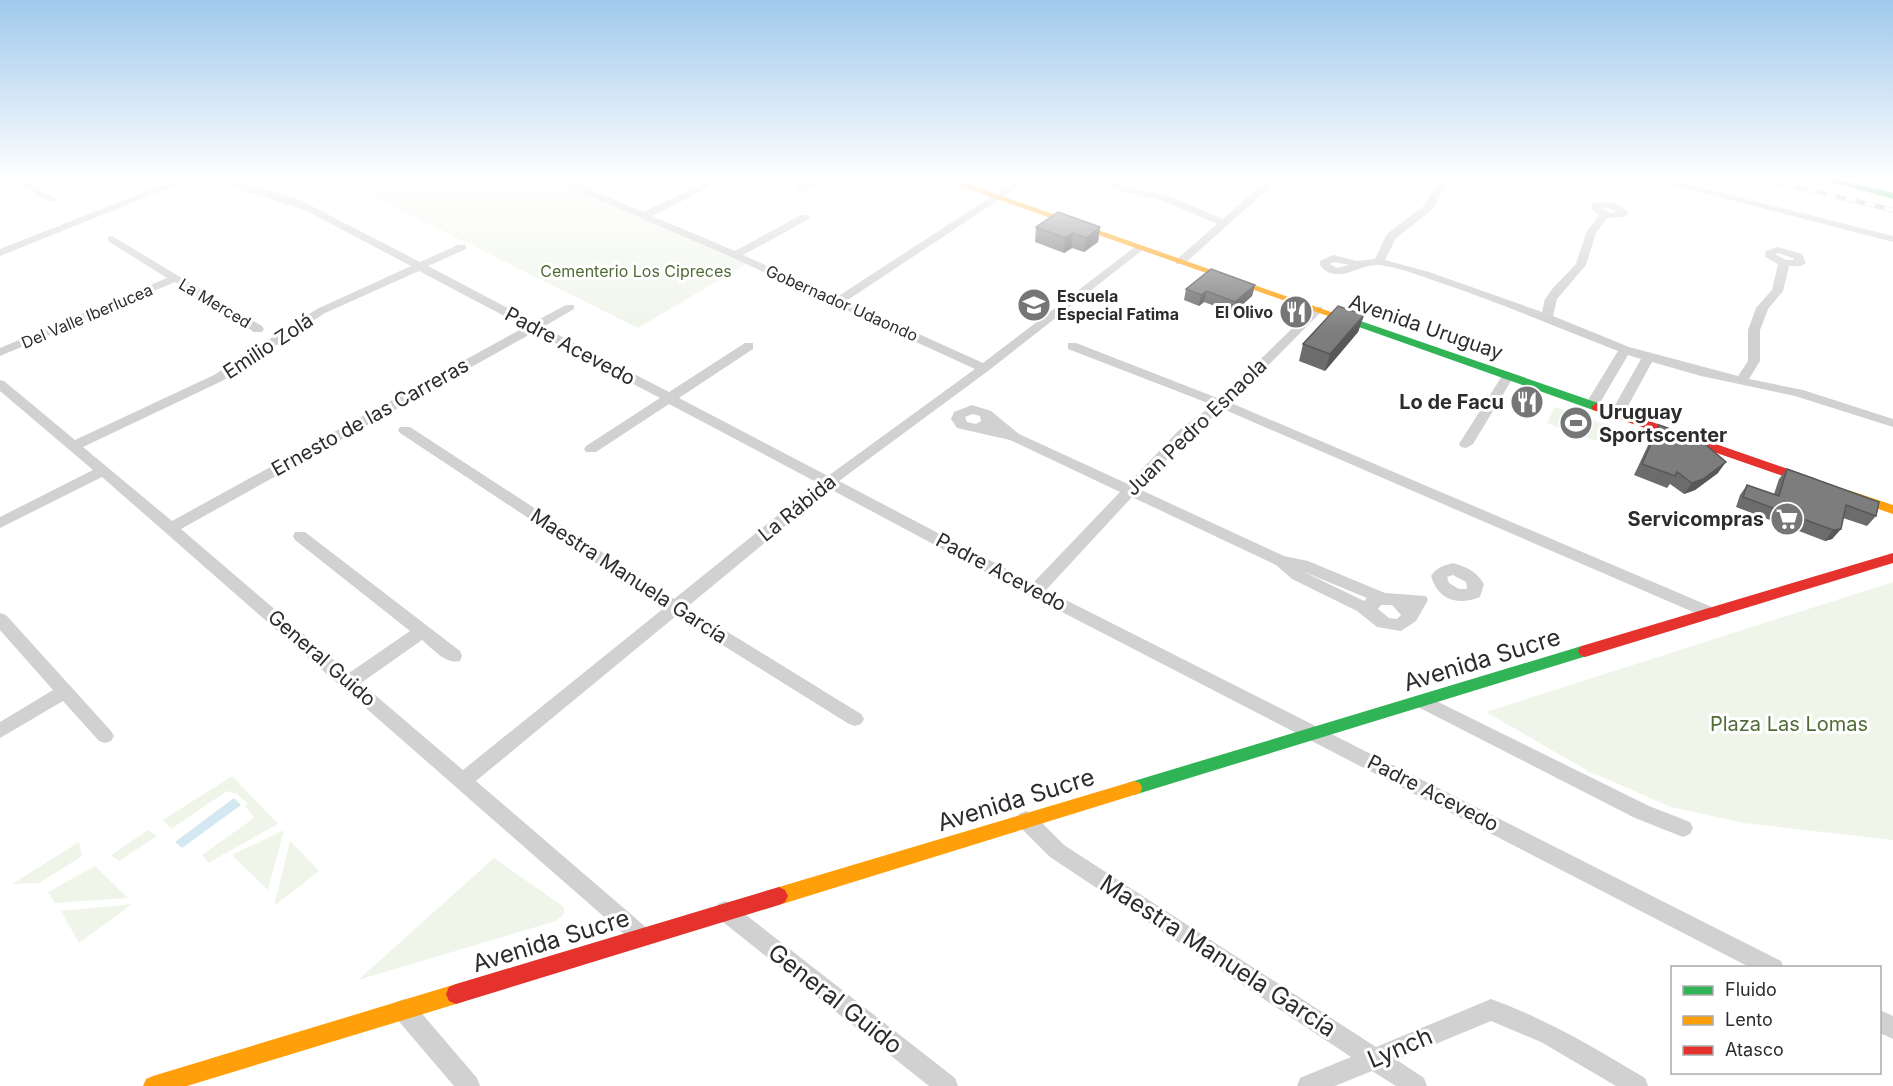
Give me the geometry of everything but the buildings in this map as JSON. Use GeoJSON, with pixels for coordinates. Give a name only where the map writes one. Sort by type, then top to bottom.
{"type":"FeatureCollection","features":[{"type":"Feature","properties":{"kind":"main road","name":"Avenida Uruguay"},"geometry":{"type":"LineString","coordinates":[[1091,231],[1893,510]]}},
{"type":"Feature","properties":{"kind":"main road","name":"Avenida Sucre"},"geometry":{"type":"LineString","coordinates":[[153,1086],[641,936],[1424,702],[1893,558]]}},
{"type":"Feature","properties":{"kind":"street"},"geometry":{"type":"LineString","coordinates":[[0,253],[56,231]]}},
{"type":"Feature","properties":{"kind":"street","name":"Padre Acevedo"},"geometry":{"type":"LineString","coordinates":[[351,231],[830,481],[1035,591],[1770,966]]}},
{"type":"Feature","properties":{"kind":"street","name":"Gobernador Udaondo"},"geometry":{"type":"LineString","coordinates":[[677,231],[984,368]]}},
{"type":"Feature","properties":{"kind":"street"},"geometry":{"type":"LineString","coordinates":[[735,255],[780,231]]}},
{"type":"Feature","properties":{"kind":"street"},"geometry":{"type":"LineString","coordinates":[[838,302],[948,231]]}},
{"type":"Feature","properties":{"kind":"street"},"geometry":{"type":"LineString","coordinates":[[1180,262],[1215,231]]}},
{"type":"Feature","properties":{"kind":"street"},"geometry":{"type":"LineString","coordinates":[[1379,262],[1391,236],[1398,231]]}},
{"type":"Feature","properties":{"kind":"street"},"geometry":{"type":"LineString","coordinates":[[1547,318],[1551,299],[1581,265],[1593,231]]}},
{"type":"Feature","properties":{"kind":"street"},"geometry":{"type":"LineString","coordinates":[[1860,231],[1893,239]]}},
{"type":"Feature","properties":{"kind":"street","name":"La Merced"},"geometry":{"type":"LineString","coordinates":[[112,238],[173,279],[258,329]]}},
{"type":"Feature","properties":{"kind":"street","name":"Emilio Zolá"},"geometry":{"type":"LineString","coordinates":[[74,446],[208,384],[314,315],[462,247]]}},
{"type":"Feature","properties":{"kind":"street","name":"La Rábida"},"geometry":{"type":"LineString","coordinates":[[463,781],[830,481],[984,368],[1140,248]]}},
{"type":"Feature","properties":{"kind":"street"},"geometry":{"type":"LineString","coordinates":[[1357,264],[1379,262],[1470,288],[1625,350],[1846,407],[1893,423]]}},
{"type":"Feature","properties":{"kind":"street"},"geometry":{"type":"LineString","coordinates":[[1742,380],[1754,361],[1754,330],[1762,308],[1777,291],[1784,263]]}},
{"type":"Feature","properties":{"kind":"street","name":"Del Valle Iberlucea"},"geometry":{"type":"LineString","coordinates":[[0,352],[173,279]]}},
{"type":"Feature","properties":{"kind":"street","name":"Ernesto de las Carreras"},"geometry":{"type":"LineString","coordinates":[[171,528],[570,307]]}},
{"type":"Feature","properties":{"kind":"street","name":"Juan Pedro Esnaola"},"geometry":{"type":"LineString","coordinates":[[1035,591],[1183,434],[1222,404],[1318,309]]}},
{"type":"Feature","properties":{"kind":"street"},"geometry":{"type":"LineString","coordinates":[[591,449],[749,346]]}},
{"type":"Feature","properties":{"kind":"street"},"geometry":{"type":"LineString","coordinates":[[1072,346],[1222,404],[1713,614]]}},
{"type":"Feature","properties":{"kind":"street"},"geometry":{"type":"LineString","coordinates":[[1592,405],[1625,350]]}},
{"type":"Feature","properties":{"kind":"street"},"geometry":{"type":"LineString","coordinates":[[1617,414],[1648,357]]}},
{"type":"Feature","properties":{"kind":"street"},"geometry":{"type":"LineString","coordinates":[[1466,444],[1509,376]]}},
{"type":"Feature","properties":{"kind":"street","name":"General Guido"},"geometry":{"type":"LineString","coordinates":[[0,384],[171,528],[641,936]]}},
{"type":"Feature","properties":{"kind":"street"},"geometry":{"type":"LineString","coordinates":[[1014,437],[982,411],[972,409],[959,415],[958,418],[962,425],[1014,437],[1281,561],[1303,565],[1370,595],[1390,599],[1405,606],[1410,617]]}},
{"type":"Feature","properties":{"kind":"street"},"geometry":{"type":"LineString","coordinates":[[977,428],[986,424],[988,417]]}},
{"type":"Feature","properties":{"kind":"street","name":"Maestra Manuela García"},"geometry":{"type":"LineString","coordinates":[[405,430],[674,607],[855,719]]}},
{"type":"Feature","properties":{"kind":"street"},"geometry":{"type":"LineString","coordinates":[[0,523],[103,471]]}},
{"type":"Feature","properties":{"kind":"street"},"geometry":{"type":"LineString","coordinates":[[300,536],[454,656]]}},
{"type":"Feature","properties":{"kind":"street"},"geometry":{"type":"LineString","coordinates":[[1281,561],[1297,575],[1364,607],[1378,620],[1394,626],[1407,622],[1413,608],[1430,591],[1442,572],[1454,569],[1461,571],[1473,579],[1476,584],[1474,593],[1462,596],[1430,591],[1371,603],[1373,614]]}},
{"type":"Feature","properties":{"kind":"street"},"geometry":{"type":"LineString","coordinates":[[0,619],[105,736]]}},
{"type":"Feature","properties":{"kind":"street"},"geometry":{"type":"LineString","coordinates":[[349,682],[422,631]]}},
{"type":"Feature","properties":{"kind":"street"},"geometry":{"type":"LineString","coordinates":[[0,731],[66,692]]}},
{"type":"Feature","properties":{"kind":"street"},"geometry":{"type":"LineString","coordinates":[[1424,702],[1642,812],[1683,828]]}},
{"type":"Feature","properties":{"kind":"street","name":"Maestra Manuela García"},"geometry":{"type":"LineString","coordinates":[[1026,820],[1057,851],[1416,1086]]}},
{"type":"Feature","properties":{"kind":"street","name":"General Guido"},"geometry":{"type":"LineString","coordinates":[[725,911],[947,1086]]}},
{"type":"Feature","properties":{"kind":"street"},"geometry":{"type":"LineString","coordinates":[[404,1010],[469,1086]]}},
{"type":"Feature","properties":{"kind":"street","name":"Lynch"},"geometry":{"type":"LineString","coordinates":[[1308,1086],[1491,1010],[1532,1024],[1637,1086]]}},
{"type":"Feature","properties":{"kind":"green space","name":"Cementerio Los Cipreces"},"geometry":{"type":"Polygon","coordinates":[[[443,231],[670,231],[746,264],[638,328],[443,231]]]}},
{"type":"Feature","properties":{"kind":"green space","name":"Uruguay Sportscenter"},"geometry":{"type":"Polygon","coordinates":[[[1555,407],[1605,424],[1597,441],[1547,423],[1555,407]]]}},
{"type":"Feature","properties":{"kind":"green space","name":"Plaza Las Lomas"},"geometry":{"type":"Polygon","coordinates":[[[1893,582],[1893,840],[1744,823],[1671,807],[1588,771],[1486,712],[1893,582]]]}},
{"type":"Feature","properties":{"kind":"green space"},"geometry":{"type":"Polygon","coordinates":[[[232,776],[278,824],[208,863],[202,855],[254,818],[245,806],[248,804],[237,794],[227,791],[171,829],[163,820],[232,776]]]}},
{"type":"Feature","properties":{"kind":"green space"},"geometry":{"type":"Polygon","coordinates":[[[148,830],[157,836],[119,861],[111,855],[148,830]]]}},
{"type":"Feature","properties":{"kind":"green space"},"geometry":{"type":"Polygon","coordinates":[[[284,830],[268,890],[232,855],[284,830]]]}},
{"type":"Feature","properties":{"kind":"green space"},"geometry":{"type":"Polygon","coordinates":[[[290,841],[319,871],[274,906],[290,841]]]}},
{"type":"Feature","properties":{"kind":"green space"},"geometry":{"type":"Polygon","coordinates":[[[79,842],[82,856],[39,883],[12,884],[79,842]]]}},
{"type":"Feature","properties":{"kind":"green space"},"geometry":{"type":"Polygon","coordinates":[[[494,858],[564,907],[564,914],[556,921],[358,980],[494,858]]]}},
{"type":"Feature","properties":{"kind":"green space"},"geometry":{"type":"Polygon","coordinates":[[[95,866],[128,898],[55,903],[48,892],[95,866]]]}},
{"type":"Feature","properties":{"kind":"green space"},"geometry":{"type":"Polygon","coordinates":[[[132,904],[79,943],[61,911],[132,904]]]}},
{"type":"Feature","properties":{"kind":"water"},"geometry":{"type":"Polygon","coordinates":[[[234,798],[241,805],[182,848],[175,842],[234,798]]]}},
{"type":"Feature","properties":{"kind":"traffic: fast"},"geometry":{"type":"LineString","coordinates":[[1346,319],[1597,407]]}},
{"type":"Feature","properties":{"kind":"traffic: fast"},"geometry":{"type":"LineString","coordinates":[[1134,788],[1585,651]]}},
{"type":"Feature","properties":{"kind":"traffic: slow"},"geometry":{"type":"LineString","coordinates":[[1092,231],[1346,319]]}},
{"type":"Feature","properties":{"kind":"traffic: slow"},"geometry":{"type":"LineString","coordinates":[[1851,495],[1893,510]]}},
{"type":"Feature","properties":{"kind":"traffic: slow"},"geometry":{"type":"LineString","coordinates":[[779,896],[1134,788]]}},
{"type":"Feature","properties":{"kind":"traffic: slow"},"geometry":{"type":"LineString","coordinates":[[153,1086],[456,994]]}},
{"type":"Feature","properties":{"kind":"traffic: jam"},"geometry":{"type":"LineString","coordinates":[[1597,407],[1810,481]]}},
{"type":"Feature","properties":{"kind":"traffic: jam"},"geometry":{"type":"LineString","coordinates":[[1585,651],[1893,558]]}},
{"type":"Feature","properties":{"kind":"traffic: jam"},"geometry":{"type":"LineString","coordinates":[[456,994],[779,896]]}},
{"type":"Feature","properties":{"kind":"place","name":"Escuela Especial Fatima"},"geometry":{"type":"Point","coordinates":[1034,305]}},
{"type":"Feature","properties":{"kind":"place","name":"El Olivo"},"geometry":{"type":"Point","coordinates":[1296,312]}},
{"type":"Feature","properties":{"kind":"place","name":"Lo de Facu"},"geometry":{"type":"Point","coordinates":[1527,402]}},
{"type":"Feature","properties":{"kind":"place","name":"Uruguay Sportscenter"},"geometry":{"type":"Point","coordinates":[1576,423]}},
{"type":"Feature","properties":{"kind":"place","name":"Servicompras"},"geometry":{"type":"Point","coordinates":[1787,519]}}]}
